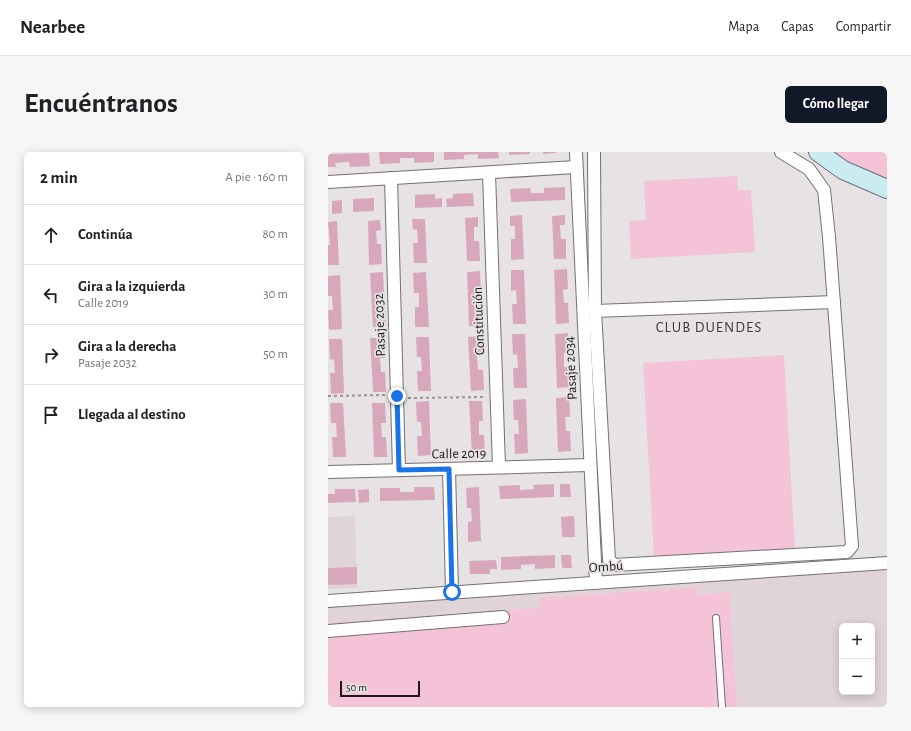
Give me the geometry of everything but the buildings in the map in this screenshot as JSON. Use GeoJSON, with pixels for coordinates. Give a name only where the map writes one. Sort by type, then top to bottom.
{"type":"FeatureCollection","features":[{"type":"Feature","properties":{"kind":"main road"},"geometry":{"type":"LineString","coordinates":[[818,152],[843,170],[887,189]]}},
{"type":"Feature","properties":{"kind":"street","name":"Pasaje 2034"},"geometry":{"type":"LineString","coordinates":[[576,152],[596,583]]}},
{"type":"Feature","properties":{"kind":"street"},"geometry":{"type":"LineString","coordinates":[[594,152],[595,311],[609,560],[614,566],[847,552],[852,546],[829,237],[824,190],[809,169],[781,152]]}},
{"type":"Feature","properties":{"kind":"street"},"geometry":{"type":"LineString","coordinates":[[328,182],[576,167]]}},
{"type":"Feature","properties":{"kind":"street","name":"Constitución"},"geometry":{"type":"LineString","coordinates":[[488,173],[499,468]]}},
{"type":"Feature","properties":{"kind":"street","name":"Pasaje 2032"},"geometry":{"type":"LineString","coordinates":[[391,178],[399,470]]}},
{"type":"Feature","properties":{"kind":"street"},"geometry":{"type":"LineString","coordinates":[[595,311],[834,302]]}},
{"type":"Feature","properties":{"kind":"street","name":"Calle 2019"},"geometry":{"type":"LineString","coordinates":[[328,472],[590,465]]}},
{"type":"Feature","properties":{"kind":"street"},"geometry":{"type":"LineString","coordinates":[[449,469],[452,592]]}},
{"type":"Feature","properties":{"kind":"street","name":"Ombú"},"geometry":{"type":"LineString","coordinates":[[328,601],[887,563]]}},
{"type":"Feature","properties":{"kind":"street"},"geometry":{"type":"LineString","coordinates":[[328,631],[503,617]]}},
{"type":"Feature","properties":{"kind":"lane"},"geometry":{"type":"LineString","coordinates":[[716,618],[722,707]]}},
{"type":"Feature","properties":{"kind":"path"},"geometry":{"type":"LineString","coordinates":[[328,396],[386,394],[409,398],[496,397]]}},
{"type":"Feature","properties":{"kind":"shaded area"},"geometry":{"type":"Polygon","coordinates":[[[818,152],[887,152],[887,189],[818,152]]]}},
{"type":"Feature","properties":{"kind":"shaded area"},"geometry":{"type":"Polygon","coordinates":[[[737,176],[738,190],[751,190],[755,252],[631,259],[629,221],[646,220],[644,181],[737,176]]]}},
{"type":"Feature","properties":{"kind":"shaded area"},"geometry":{"type":"Polygon","coordinates":[[[784,355],[795,549],[654,557],[643,363],[784,355]]]}},
{"type":"Feature","properties":{"kind":"shaded area"},"geometry":{"type":"Polygon","coordinates":[[[355,516],[357,588],[328,589],[328,517],[355,516]]]}},
{"type":"Feature","properties":{"kind":"shaded area"},"geometry":{"type":"Polygon","coordinates":[[[887,563],[887,707],[328,707],[328,601],[887,563]]]}},
{"type":"Feature","properties":{"kind":"shaded area"},"geometry":{"type":"Polygon","coordinates":[[[697,587],[698,595],[729,592],[737,707],[328,707],[328,623],[540,608],[539,598],[697,587]]]}},
{"type":"Feature","properties":{"kind":"district","name":"CLUB DUENDES"},"geometry":{"type":"Point","coordinates":[709,327]}},
{"type":"Feature","properties":{"kind":"route"},"geometry":{"type":"LineString","coordinates":[[397,396],[399,470],[449,469],[452,592]]}}]}
